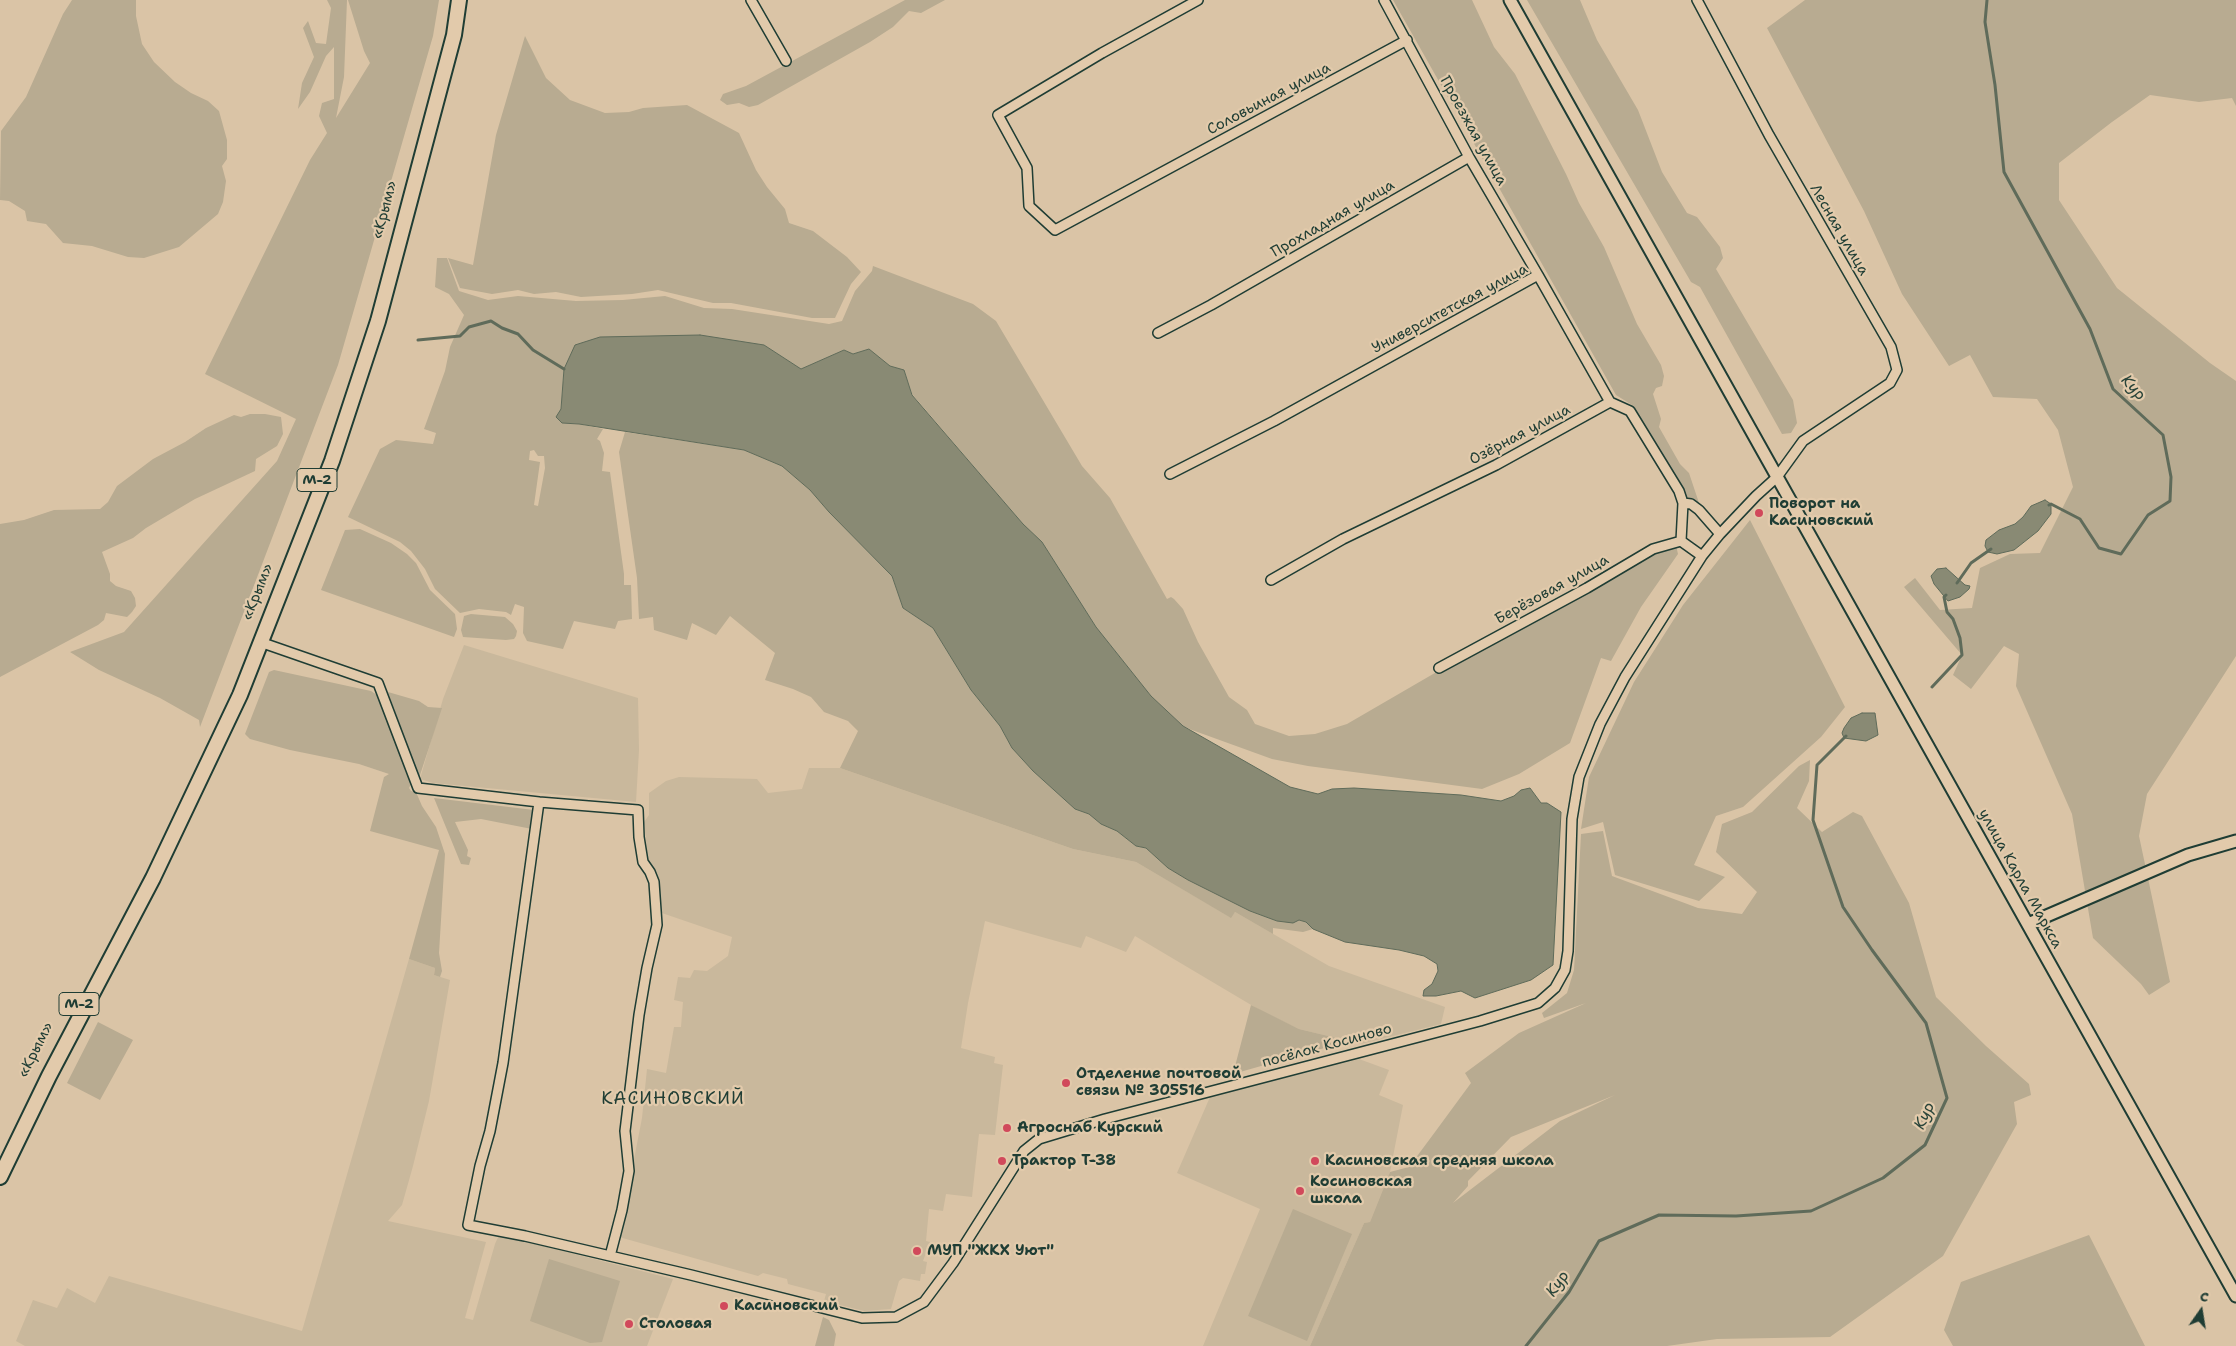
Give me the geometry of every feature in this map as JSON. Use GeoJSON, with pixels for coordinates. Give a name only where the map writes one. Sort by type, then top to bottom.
{"type":"FeatureCollection","features":[{"type":"Feature","properties":{"kind":"highway","name":"«Крым»"},"geometry":{"type":"LineString","coordinates":[[0,1160],[42,1072],[115,935],[212,735],[286,567],[346,399],[403,207],[446,32],[452,0]]}},
{"type":"Feature","properties":{"kind":"highway"},"geometry":{"type":"LineString","coordinates":[[0,1177],[49,1076],[153,878],[240,695],[332,460],[378,321],[454,35],[459,0]]}},
{"type":"Feature","properties":{"kind":"main road","name":"улица Карла Маркса"},"geometry":{"type":"LineString","coordinates":[[1510,0],[2236,1296]]}},
{"type":"Feature","properties":{"kind":"main road"},"geometry":{"type":"LineString","coordinates":[[2028,924],[2188,855],[2236,841]]}},
{"type":"Feature","properties":{"kind":"street"},"geometry":{"type":"LineString","coordinates":[[751,0],[786,61]]}},
{"type":"Feature","properties":{"kind":"street","name":"Соловьиная улица"},"geometry":{"type":"LineString","coordinates":[[1198,0],[1079,66],[998,114],[1028,168],[1029,206],[1055,230],[1407,40]]}},
{"type":"Feature","properties":{"kind":"street","name":"Проезжая улица"},"geometry":{"type":"LineString","coordinates":[[1384,0],[1538,275]]}},
{"type":"Feature","properties":{"kind":"street","name":"Лесная улица"},"geometry":{"type":"LineString","coordinates":[[1697,0],[1769,135],[1891,347],[1895,360],[1897,370],[1890,383],[1803,441]]}},
{"type":"Feature","properties":{"kind":"street","name":"Прохладная улица"},"geometry":{"type":"LineString","coordinates":[[1158,333],[1470,156]]}},
{"type":"Feature","properties":{"kind":"street","name":"Университетская улица"},"geometry":{"type":"LineString","coordinates":[[1170,474],[1274,420],[1538,275],[1610,402]]}},
{"type":"Feature","properties":{"kind":"street"},"geometry":{"type":"LineString","coordinates":[[1610,402],[1630,411],[1679,490],[1683,503],[1681,541],[1702,556]]}},
{"type":"Feature","properties":{"kind":"street","name":"Озёрная улица"},"geometry":{"type":"LineString","coordinates":[[1271,580],[1344,539],[1496,465],[1610,402]]}},
{"type":"Feature","properties":{"kind":"street","name":"посёлок Косиново"},"geometry":{"type":"LineString","coordinates":[[539,802],[503,1063],[490,1132],[480,1166],[468,1225],[610,1256],[779,1296],[862,1318],[896,1317],[924,1302],[953,1263],[1024,1151],[1039,1139],[1105,1119],[1480,1021],[1538,1002],[1555,988],[1565,970],[1568,951],[1572,820],[1579,777],[1600,724],[1625,677],[1702,556],[1756,496],[1777,477],[1803,441]]}},
{"type":"Feature","properties":{"kind":"street"},"geometry":{"type":"LineString","coordinates":[[1683,503],[1691,504],[1699,510],[1720,534]]}},
{"type":"Feature","properties":{"kind":"street","name":"Берёзовая улица"},"geometry":{"type":"LineString","coordinates":[[1438,668],[1586,588],[1653,549],[1681,541]]}},
{"type":"Feature","properties":{"kind":"street"},"geometry":{"type":"LineString","coordinates":[[260,642],[378,683],[418,788],[455,794],[638,810],[639,838],[643,862],[654,882],[657,925],[641,1005],[625,1131],[629,1171],[622,1210],[610,1256]]}},
{"type":"Feature","properties":{"kind":"shaded area"},"geometry":{"type":"Polygon","coordinates":[[[72,0],[136,0],[136,16],[142,44],[154,62],[175,82],[191,93],[208,101],[219,111],[227,140],[227,159],[222,166],[226,181],[223,202],[218,214],[179,247],[144,258],[128,257],[92,246],[63,243],[46,224],[27,221],[25,211],[9,201],[0,200],[1,131],[26,97],[63,14],[72,0]]]}},
{"type":"Feature","properties":{"kind":"shaded area"},"geometry":{"type":"Polygon","coordinates":[[[327,0],[347,0],[344,77],[336,118],[370,63],[364,51],[348,0],[439,0],[433,36],[338,365],[200,727],[199,720],[160,698],[99,670],[70,652],[124,632],[277,461],[296,419],[205,374],[310,160],[327,133],[319,116],[322,103],[334,99],[334,47],[326,56],[310,92],[298,109],[302,83],[314,57],[303,28],[308,21],[316,43],[326,44],[331,8],[327,0]]]}},
{"type":"Feature","properties":{"kind":"shaded area"},"geometry":{"type":"Polygon","coordinates":[[[905,0],[945,0],[921,13],[909,11],[893,27],[870,42],[758,105],[749,107],[739,103],[727,105],[720,100],[723,94],[746,86],[905,0]]]}},
{"type":"Feature","properties":{"kind":"shaded area"},"geometry":{"type":"Polygon","coordinates":[[[1393,0],[1472,0],[1494,47],[1515,74],[1579,203],[1604,247],[1637,324],[1661,365],[1664,376],[1662,386],[1656,388],[1653,394],[1661,419],[1659,427],[1680,464],[1689,473],[1699,503],[1684,499],[1632,405],[1616,395],[1393,0]]]}},
{"type":"Feature","properties":{"kind":"shaded area"},"geometry":{"type":"Polygon","coordinates":[[[1527,0],[1580,0],[1597,40],[1638,110],[1662,172],[1687,213],[1697,217],[1720,247],[1723,258],[1716,269],[1793,400],[1797,423],[1791,433],[1782,434],[1700,287],[1691,282],[1527,0]]]}},
{"type":"Feature","properties":{"kind":"shaded area"},"geometry":{"type":"Polygon","coordinates":[[[1805,0],[2236,0],[2236,106],[2232,98],[2199,102],[2150,95],[2059,163],[2059,200],[2117,288],[2210,363],[2236,381],[2236,656],[2147,794],[2139,836],[2170,982],[2149,995],[2141,984],[2093,938],[2072,814],[2016,686],[2019,654],[2004,646],[1971,689],[1953,675],[1962,655],[1904,587],[1915,578],[1940,610],[1972,608],[1980,568],[2010,554],[2040,553],[2073,487],[2058,430],[2037,399],[1993,397],[1970,355],[1949,366],[1902,294],[1864,211],[1767,28],[1805,0]]]}},
{"type":"Feature","properties":{"kind":"shaded area"},"geometry":{"type":"Polygon","coordinates":[[[525,36],[546,78],[570,100],[605,113],[687,105],[739,133],[756,170],[785,209],[789,223],[813,231],[847,257],[861,272],[851,284],[835,318],[812,318],[731,303],[713,303],[658,290],[632,294],[581,297],[556,292],[534,294],[518,290],[492,294],[460,288],[448,258],[473,265],[496,135],[525,36]]]}},
{"type":"Feature","properties":{"kind":"shaded area"},"geometry":{"type":"Polygon","coordinates":[[[437,258],[447,258],[459,291],[488,300],[518,296],[576,301],[623,300],[665,296],[704,308],[732,309],[829,324],[842,321],[855,291],[872,271],[873,266],[973,304],[996,321],[1082,466],[1110,498],[1167,599],[1171,597],[1183,609],[1198,642],[1229,697],[1247,710],[1255,724],[1289,736],[1315,734],[1347,724],[1471,652],[1675,541],[1678,554],[1641,607],[1611,661],[1601,658],[1570,743],[1519,774],[1482,789],[1308,766],[1272,759],[1183,726],[1151,696],[1096,627],[1042,542],[1023,524],[912,394],[904,370],[890,366],[869,349],[853,354],[844,350],[801,369],[764,345],[634,337],[600,337],[564,369],[561,409],[562,423],[603,429],[597,439],[600,441],[604,453],[602,471],[610,472],[624,585],[631,585],[632,619],[618,621],[615,629],[574,621],[563,649],[527,641],[523,633],[524,607],[515,604],[511,615],[506,612],[479,609],[460,613],[435,589],[425,569],[411,551],[400,542],[348,517],[380,449],[396,440],[433,444],[436,433],[424,429],[445,371],[450,347],[464,315],[449,294],[435,287],[437,258]],[[534,450],[530,451],[529,460],[540,462],[534,505],[538,506],[545,468],[544,456],[538,456],[534,450]]]}},
{"type":"Feature","properties":{"kind":"shaded area"},"geometry":{"type":"Polygon","coordinates":[[[700,335],[764,345],[801,369],[844,350],[853,354],[869,349],[890,366],[904,370],[912,395],[1023,524],[1042,542],[1096,627],[1151,696],[1183,726],[1290,787],[1318,794],[1332,789],[1354,788],[1461,795],[1501,801],[1514,796],[1521,790],[1530,788],[1541,803],[1547,803],[1561,812],[1553,965],[1531,980],[1475,998],[1461,991],[1436,996],[1423,996],[1424,990],[1432,984],[1438,971],[1437,964],[1424,956],[1399,950],[1345,942],[1313,929],[1306,922],[1299,920],[1293,923],[1277,921],[1250,911],[1188,880],[1168,868],[1146,848],[1136,846],[1117,831],[1101,824],[1089,814],[1075,809],[1033,771],[1012,748],[1000,726],[971,690],[933,628],[903,608],[892,576],[810,490],[782,466],[744,450],[579,424],[562,423],[556,417],[561,409],[564,369],[575,345],[600,337],[700,335]]]}},
{"type":"Feature","properties":{"kind":"shaded area"},"geometry":{"type":"Polygon","coordinates":[[[250,414],[281,417],[283,434],[277,446],[256,459],[255,471],[195,499],[146,528],[133,538],[102,552],[110,574],[110,581],[116,586],[131,591],[135,598],[136,606],[132,612],[127,617],[106,613],[104,620],[98,625],[0,677],[0,524],[24,520],[54,510],[100,509],[108,502],[117,486],[153,459],[206,428],[234,415],[241,417],[250,414]]]}},
{"type":"Feature","properties":{"kind":"shaded area"},"geometry":{"type":"Polygon","coordinates":[[[625,432],[744,450],[782,466],[810,490],[892,576],[903,608],[933,628],[971,690],[1000,726],[1012,748],[1033,771],[1075,809],[1089,814],[1101,824],[1117,831],[1136,846],[1146,848],[1168,868],[1188,880],[1250,911],[1277,921],[1299,920],[1306,922],[1313,929],[1303,932],[1273,928],[1273,934],[1235,912],[1231,918],[1136,862],[1073,849],[840,768],[858,731],[848,721],[824,712],[811,697],[765,680],[775,653],[730,616],[716,635],[692,623],[687,640],[654,630],[653,617],[639,619],[637,578],[619,452],[625,432]]]}},
{"type":"Feature","properties":{"kind":"shaded area"},"geometry":{"type":"Polygon","coordinates":[[[2045,500],[2051,504],[2051,514],[2038,531],[2014,550],[1997,554],[1988,552],[1985,546],[1986,540],[1999,530],[2015,524],[2031,506],[2045,500]]]}},
{"type":"Feature","properties":{"kind":"shaded area"},"geometry":{"type":"Polygon","coordinates":[[[1750,520],[1845,707],[1821,737],[1743,807],[1716,816],[1694,865],[1725,877],[1699,901],[1615,875],[1603,822],[1581,829],[1589,777],[1634,682],[1683,605],[1750,520]]]}},
{"type":"Feature","properties":{"kind":"shaded area"},"geometry":{"type":"Polygon","coordinates":[[[360,529],[391,543],[416,563],[430,590],[455,614],[457,629],[454,637],[321,590],[345,530],[360,529]]]}},
{"type":"Feature","properties":{"kind":"shaded area"},"geometry":{"type":"Polygon","coordinates":[[[1946,568],[1965,585],[1970,586],[1960,597],[1948,601],[1934,584],[1931,576],[1937,569],[1946,568]]]}},
{"type":"Feature","properties":{"kind":"shaded area"},"geometry":{"type":"Polygon","coordinates":[[[471,614],[505,617],[513,624],[517,631],[516,636],[514,639],[506,640],[463,637],[461,630],[464,616],[471,614]]]}},
{"type":"Feature","properties":{"kind":"shaded area"},"geometry":{"type":"Polygon","coordinates":[[[464,645],[638,698],[639,750],[636,802],[433,783],[420,779],[443,699],[464,645]]]}},
{"type":"Feature","properties":{"kind":"shaded area"},"geometry":{"type":"Polygon","coordinates":[[[274,670],[371,691],[377,695],[399,748],[405,771],[411,784],[409,788],[411,791],[416,792],[422,806],[436,827],[445,854],[439,953],[442,971],[440,977],[434,975],[435,968],[409,959],[439,850],[370,831],[384,777],[389,774],[359,764],[290,750],[250,739],[245,734],[269,672],[274,670]]]}},
{"type":"Feature","properties":{"kind":"shaded area"},"geometry":{"type":"Polygon","coordinates":[[[388,692],[419,701],[428,707],[442,708],[419,778],[388,692]]]}},
{"type":"Feature","properties":{"kind":"shaded area"},"geometry":{"type":"Polygon","coordinates":[[[1862,713],[1875,713],[1878,735],[1866,741],[1844,738],[1842,733],[1851,718],[1862,713]]]}},
{"type":"Feature","properties":{"kind":"shaded area"},"geometry":{"type":"Polygon","coordinates":[[[1810,760],[1809,781],[1797,808],[1822,832],[1853,812],[1862,816],[1909,903],[1936,997],[1986,1046],[2029,1084],[2031,1095],[2014,1102],[2017,1124],[1943,1256],[1830,1337],[1717,1339],[1667,1346],[1310,1346],[1364,1223],[1370,1222],[1390,1172],[1409,1167],[1471,1083],[1465,1073],[1519,1033],[1586,1003],[1544,1018],[1542,1013],[1567,993],[1574,970],[1581,834],[1603,831],[1612,876],[1698,908],[1742,914],[1757,892],[1716,852],[1722,824],[1752,812],[1799,766],[1810,760]],[[1615,1095],[1511,1137],[1468,1181],[1468,1186],[1453,1203],[1560,1121],[1615,1095]]]}},
{"type":"Feature","properties":{"kind":"shaded area"},"geometry":{"type":"Polygon","coordinates":[[[809,768],[840,768],[1073,849],[1136,862],[1230,917],[1235,912],[1329,966],[1445,1007],[1441,1024],[1361,1044],[1299,1029],[1263,1012],[1135,936],[1126,952],[1086,936],[1081,948],[985,921],[961,1048],[995,1057],[994,1063],[1003,1065],[995,1135],[979,1134],[972,1197],[946,1194],[943,1211],[929,1209],[926,1241],[930,1242],[923,1261],[927,1262],[925,1274],[921,1274],[920,1281],[903,1278],[899,1281],[891,1309],[864,1311],[824,1301],[826,1294],[788,1284],[787,1279],[763,1273],[758,1276],[619,1237],[642,1118],[647,1069],[666,1073],[674,1027],[681,1027],[683,1002],[674,1000],[678,977],[690,978],[694,970],[707,971],[728,956],[732,937],[659,912],[656,873],[648,860],[644,822],[649,815],[649,793],[666,781],[679,777],[757,779],[768,793],[802,789],[809,768]]]}},
{"type":"Feature","properties":{"kind":"shaded area"},"geometry":{"type":"Polygon","coordinates":[[[434,798],[534,810],[532,829],[481,819],[455,822],[468,850],[467,856],[471,858],[469,865],[461,864],[434,798]]]}},
{"type":"Feature","properties":{"kind":"shaded area"},"geometry":{"type":"Polygon","coordinates":[[[409,959],[435,968],[434,975],[450,980],[429,1101],[413,1166],[402,1205],[388,1221],[486,1242],[465,1318],[473,1320],[499,1235],[673,1279],[647,1346],[25,1346],[16,1341],[33,1300],[57,1308],[67,1288],[95,1303],[109,1276],[302,1331],[409,959]]]}},
{"type":"Feature","properties":{"kind":"shaded area"},"geometry":{"type":"Polygon","coordinates":[[[1251,1005],[1299,1029],[1349,1041],[1233,1074],[1251,1005]]]}},
{"type":"Feature","properties":{"kind":"shaded area"},"geometry":{"type":"Polygon","coordinates":[[[98,1022],[133,1040],[100,1100],[67,1083],[98,1022]]]}},
{"type":"Feature","properties":{"kind":"shaded area","name":"Косиновская школа"},"geometry":{"type":"Polygon","coordinates":[[[1359,1059],[1389,1070],[1379,1095],[1403,1105],[1390,1172],[1370,1222],[1364,1223],[1310,1346],[1203,1346],[1260,1209],[1177,1173],[1210,1097],[1359,1059]]]}},
{"type":"Feature","properties":{"kind":"shaded area"},"geometry":{"type":"Polygon","coordinates":[[[1293,1209],[1352,1234],[1307,1341],[1248,1316],[1293,1209]]]}},
{"type":"Feature","properties":{"kind":"shaded area"},"geometry":{"type":"Polygon","coordinates":[[[2089,1235],[2145,1346],[1953,1346],[1944,1330],[1961,1282],[2089,1235]]]}},
{"type":"Feature","properties":{"kind":"shaded area"},"geometry":{"type":"Polygon","coordinates":[[[549,1259],[620,1281],[602,1342],[590,1343],[530,1321],[549,1259]]]}},
{"type":"Feature","properties":{"kind":"shaded area"},"geometry":{"type":"Polygon","coordinates":[[[823,1317],[829,1320],[836,1334],[834,1346],[815,1346],[823,1317]]]}},
{"type":"Feature","properties":{"kind":"waterway","name":"Кур"},"geometry":{"type":"LineString","coordinates":[[1987,0],[1985,22],[1995,85],[2004,172],[2090,329],[2113,389],[2163,435],[2171,477],[2170,501],[2148,515],[2121,554],[2099,548],[2080,519],[2051,504],[2049,505]]}},
{"type":"Feature","properties":{"kind":"waterway"},"geometry":{"type":"LineString","coordinates":[[418,340],[460,336],[469,327],[491,321],[502,328],[518,334],[533,350],[564,369]]}},
{"type":"Feature","properties":{"kind":"waterway","name":"Кур"},"geometry":{"type":"LineString","coordinates":[[1957,583],[1971,563],[1991,549]]}},
{"type":"Feature","properties":{"kind":"waterway"},"geometry":{"type":"LineString","coordinates":[[1932,687],[1962,655],[1960,638],[1953,619],[1947,612],[1944,597],[1946,595]]}},
{"type":"Feature","properties":{"kind":"waterway","name":"Кур"},"geometry":{"type":"LineString","coordinates":[[1526,1346],[1569,1292],[1599,1241],[1659,1215],[1736,1216],[1811,1211],[1883,1178],[1925,1145],[1947,1098],[1926,1023],[1843,907],[1813,820],[1817,765],[1846,736]]}},
{"type":"Feature","properties":{"kind":"place","name":"Поворот на Касиновский"},"geometry":{"type":"Point","coordinates":[1759,513]}},
{"type":"Feature","properties":{"kind":"place","name":"Отделение почтовой связи № 305516"},"geometry":{"type":"Point","coordinates":[1066,1083]}},
{"type":"Feature","properties":{"kind":"place","name":"Агроснаб Курский"},"geometry":{"type":"Point","coordinates":[1007,1128]}},
{"type":"Feature","properties":{"kind":"place","name":"Трактор Т-38"},"geometry":{"type":"Point","coordinates":[1002,1161]}},
{"type":"Feature","properties":{"kind":"place","name":"Касиновская средняя школа"},"geometry":{"type":"Point","coordinates":[1315,1161]}},
{"type":"Feature","properties":{"kind":"place","name":"Косиновская школа"},"geometry":{"type":"Point","coordinates":[1300,1191]}},
{"type":"Feature","properties":{"kind":"place","name":"МУП \"ЖКХ Уют\""},"geometry":{"type":"Point","coordinates":[917,1251]}},
{"type":"Feature","properties":{"kind":"place","name":"Касиновский"},"geometry":{"type":"Point","coordinates":[724,1306]}},
{"type":"Feature","properties":{"kind":"place","name":"Столовая"},"geometry":{"type":"Point","coordinates":[629,1324]}},
{"type":"Feature","properties":{"kind":"district","name":"КАСИНОВСКИЙ"},"geometry":{"type":"Point","coordinates":[673,1099]}}]}
